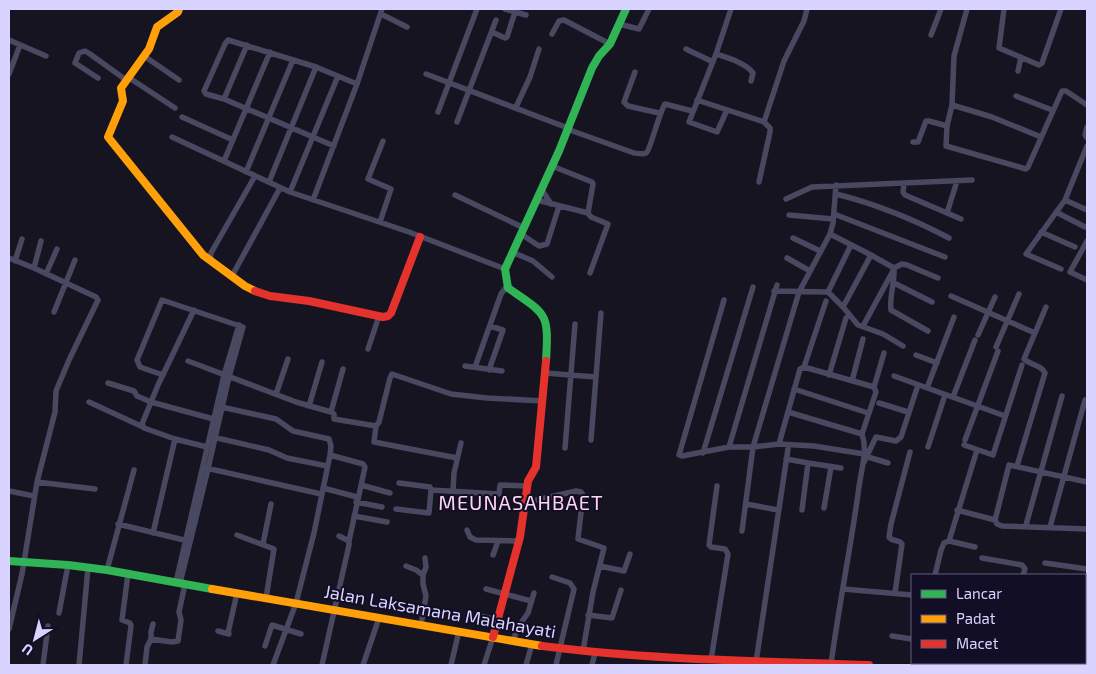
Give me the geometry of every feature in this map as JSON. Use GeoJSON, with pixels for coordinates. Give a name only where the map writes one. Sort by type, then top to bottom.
{"type":"FeatureCollection","features":[{"type":"Feature","properties":{"kind":"main road"},"geometry":{"type":"LineString","coordinates":[[179,9],[178,12],[156,28],[153,39],[144,56],[120,89],[123,104],[108,137],[201,253],[259,293],[309,301],[379,316],[388,316],[391,313],[420,237]]}},
{"type":"Feature","properties":{"kind":"main road"},"geometry":{"type":"LineString","coordinates":[[493,637],[520,541],[527,486],[530,476],[536,467],[544,401],[547,338],[544,318],[537,308],[511,291],[507,286],[505,269],[542,190],[592,68],[599,56],[610,44],[626,9]]}},
{"type":"Feature","properties":{"kind":"main road","name":"Jalan Laksamana Malahayati"},"geometry":{"type":"LineString","coordinates":[[9,561],[107,570],[459,632],[595,653],[698,662],[711,660],[780,664],[869,665]]}},
{"type":"Feature","properties":{"kind":"street"},"geometry":{"type":"LineString","coordinates":[[438,112],[477,9]]}},
{"type":"Feature","properties":{"kind":"street"},"geometry":{"type":"LineString","coordinates":[[505,9],[526,15]]}},
{"type":"Feature","properties":{"kind":"street"},"geometry":{"type":"LineString","coordinates":[[619,24],[639,29],[649,9]]}},
{"type":"Feature","properties":{"kind":"street"},"geometry":{"type":"LineString","coordinates":[[727,110],[717,132],[690,122],[692,111],[716,54],[730,9]]}},
{"type":"Feature","properties":{"kind":"street"},"geometry":{"type":"LineString","coordinates":[[764,122],[784,61],[804,21],[807,9]]}},
{"type":"Feature","properties":{"kind":"street"},"geometry":{"type":"LineString","coordinates":[[931,35],[941,9]]}},
{"type":"Feature","properties":{"kind":"street"},"geometry":{"type":"LineString","coordinates":[[967,9],[954,56],[952,105],[947,126],[946,146],[1026,169],[1063,90],[1087,105]]}},
{"type":"Feature","properties":{"kind":"street"},"geometry":{"type":"LineString","coordinates":[[1004,9],[998,48],[1038,65],[1041,64],[1061,9]]}},
{"type":"Feature","properties":{"kind":"street"},"geometry":{"type":"LineString","coordinates":[[313,200],[357,84],[381,12],[406,27]]}},
{"type":"Feature","properties":{"kind":"street"},"geometry":{"type":"LineString","coordinates":[[492,32],[505,38],[507,37],[515,12]]}},
{"type":"Feature","properties":{"kind":"street"},"geometry":{"type":"LineString","coordinates":[[458,122],[496,20]]}},
{"type":"Feature","properties":{"kind":"street"},"geometry":{"type":"LineString","coordinates":[[552,34],[559,21],[564,20],[610,44]]}},
{"type":"Feature","properties":{"kind":"street"},"geometry":{"type":"LineString","coordinates":[[9,40],[46,56]]}},
{"type":"Feature","properties":{"kind":"street"},"geometry":{"type":"LineString","coordinates":[[334,146],[247,109],[206,94],[204,91],[226,40],[316,67],[357,84]]}},
{"type":"Feature","properties":{"kind":"street"},"geometry":{"type":"LineString","coordinates":[[9,74],[10,66],[20,45]]}},
{"type":"Feature","properties":{"kind":"street"},"geometry":{"type":"LineString","coordinates":[[224,100],[247,45]]}},
{"type":"Feature","properties":{"kind":"street"},"geometry":{"type":"LineString","coordinates":[[516,107],[530,78],[539,48]]}},
{"type":"Feature","properties":{"kind":"street"},"geometry":{"type":"LineString","coordinates":[[686,49],[713,62]]}},
{"type":"Feature","properties":{"kind":"street"},"geometry":{"type":"LineString","coordinates":[[98,78],[75,63],[79,53],[85,51],[176,108]]}},
{"type":"Feature","properties":{"kind":"street"},"geometry":{"type":"LineString","coordinates":[[224,161],[270,52]]}},
{"type":"Feature","properties":{"kind":"street"},"geometry":{"type":"LineString","coordinates":[[716,54],[742,64],[751,70],[753,73],[752,81]]}},
{"type":"Feature","properties":{"kind":"street"},"geometry":{"type":"LineString","coordinates":[[144,56],[179,80]]}},
{"type":"Feature","properties":{"kind":"street"},"geometry":{"type":"LineString","coordinates":[[1018,71],[1021,57]]}},
{"type":"Feature","properties":{"kind":"street"},"geometry":{"type":"LineString","coordinates":[[246,172],[293,60]]}},
{"type":"Feature","properties":{"kind":"street"},"geometry":{"type":"LineString","coordinates":[[269,182],[316,67]]}},
{"type":"Feature","properties":{"kind":"street"},"geometry":{"type":"LineString","coordinates":[[635,72],[624,102],[628,106],[659,113]]}},
{"type":"Feature","properties":{"kind":"street"},"geometry":{"type":"LineString","coordinates":[[426,74],[634,153],[643,154],[649,150],[659,113],[666,104],[692,111]]}},
{"type":"Feature","properties":{"kind":"street"},"geometry":{"type":"LineString","coordinates":[[290,192],[314,138],[338,76]]}},
{"type":"Feature","properties":{"kind":"street"},"geometry":{"type":"LineString","coordinates":[[1016,96],[1052,110]]}},
{"type":"Feature","properties":{"kind":"street"},"geometry":{"type":"LineString","coordinates":[[697,100],[764,122],[770,128],[759,182]]}},
{"type":"Feature","properties":{"kind":"street"},"geometry":{"type":"LineString","coordinates":[[952,105],[992,117],[1041,137]]}},
{"type":"Feature","properties":{"kind":"street"},"geometry":{"type":"LineString","coordinates":[[182,117],[233,140]]}},
{"type":"Feature","properties":{"kind":"street"},"geometry":{"type":"LineString","coordinates":[[913,142],[919,141],[927,121],[947,126]]}},
{"type":"Feature","properties":{"kind":"street"},"geometry":{"type":"LineString","coordinates":[[1087,127],[1085,135],[1087,138]]}},
{"type":"Feature","properties":{"kind":"street"},"geometry":{"type":"LineString","coordinates":[[172,137],[290,192],[380,222],[505,269]]}},
{"type":"Feature","properties":{"kind":"street"},"geometry":{"type":"LineString","coordinates":[[380,222],[392,189],[368,178],[383,141]]}},
{"type":"Feature","properties":{"kind":"street"},"geometry":{"type":"LineString","coordinates":[[1062,269],[1027,255],[1027,252],[1065,200],[1087,146]]}},
{"type":"Feature","properties":{"kind":"street"},"geometry":{"type":"LineString","coordinates":[[552,166],[592,182],[588,213]]}},
{"type":"Feature","properties":{"kind":"street"},"geometry":{"type":"LineString","coordinates":[[210,260],[211,253],[254,176]]}},
{"type":"Feature","properties":{"kind":"street"},"geometry":{"type":"LineString","coordinates":[[786,199],[812,187],[836,184],[904,184],[972,180]]}},
{"type":"Feature","properties":{"kind":"street"},"geometry":{"type":"LineString","coordinates":[[947,213],[957,181]]}},
{"type":"Feature","properties":{"kind":"street"},"geometry":{"type":"LineString","coordinates":[[742,531],[753,447],[799,292],[830,234],[836,184]]}},
{"type":"Feature","properties":{"kind":"street"},"geometry":{"type":"LineString","coordinates":[[904,184],[903,192],[905,195],[961,219]]}},
{"type":"Feature","properties":{"kind":"street"},"geometry":{"type":"LineString","coordinates":[[232,276],[280,188]]}},
{"type":"Feature","properties":{"kind":"street"},"geometry":{"type":"LineString","coordinates":[[542,190],[551,204]]}},
{"type":"Feature","properties":{"kind":"street"},"geometry":{"type":"LineString","coordinates":[[836,194],[895,212],[949,238]]}},
{"type":"Feature","properties":{"kind":"street"},"geometry":{"type":"LineString","coordinates":[[455,196],[523,231],[539,246],[547,244],[559,206]]}},
{"type":"Feature","properties":{"kind":"street"},"geometry":{"type":"LineString","coordinates":[[537,200],[588,213],[608,224],[590,273]]}},
{"type":"Feature","properties":{"kind":"street"},"geometry":{"type":"LineString","coordinates":[[1065,200],[1087,210]]}},
{"type":"Feature","properties":{"kind":"street"},"geometry":{"type":"LineString","coordinates":[[1056,212],[1085,227]]}},
{"type":"Feature","properties":{"kind":"street"},"geometry":{"type":"LineString","coordinates":[[789,215],[833,216],[945,257]]}},
{"type":"Feature","properties":{"kind":"street"},"geometry":{"type":"LineString","coordinates":[[1042,232],[1075,247]]}},
{"type":"Feature","properties":{"kind":"street"},"geometry":{"type":"LineString","coordinates":[[830,234],[871,254],[894,268]]}},
{"type":"Feature","properties":{"kind":"street"},"geometry":{"type":"LineString","coordinates":[[793,238],[820,251]]}},
{"type":"Feature","properties":{"kind":"street"},"geometry":{"type":"LineString","coordinates":[[9,629],[34,496],[55,412],[56,391],[68,360],[98,301],[96,298],[66,283],[12,260],[22,239]]}},
{"type":"Feature","properties":{"kind":"street"},"geometry":{"type":"LineString","coordinates":[[34,268],[41,241]]}},
{"type":"Feature","properties":{"kind":"street"},"geometry":{"type":"LineString","coordinates":[[828,292],[851,245]]}},
{"type":"Feature","properties":{"kind":"street"},"geometry":{"type":"LineString","coordinates":[[1086,245],[1070,272],[1087,280]]}},
{"type":"Feature","properties":{"kind":"street"},"geometry":{"type":"LineString","coordinates":[[46,274],[56,249]]}},
{"type":"Feature","properties":{"kind":"street"},"geometry":{"type":"LineString","coordinates":[[512,252],[533,261],[552,277]]}},
{"type":"Feature","properties":{"kind":"street"},"geometry":{"type":"LineString","coordinates":[[843,307],[871,254]]}},
{"type":"Feature","properties":{"kind":"street"},"geometry":{"type":"LineString","coordinates":[[786,258],[810,271]]}},
{"type":"Feature","properties":{"kind":"street"},"geometry":{"type":"LineString","coordinates":[[54,312],[75,260]]}},
{"type":"Feature","properties":{"kind":"street"},"geometry":{"type":"LineString","coordinates":[[863,326],[894,268],[902,264],[938,278]]}},
{"type":"Feature","properties":{"kind":"street"},"geometry":{"type":"LineString","coordinates":[[894,268],[891,310],[928,331]]}},
{"type":"Feature","properties":{"kind":"street"},"geometry":{"type":"LineString","coordinates":[[894,283],[932,302]]}},
{"type":"Feature","properties":{"kind":"street"},"geometry":{"type":"LineString","coordinates":[[730,447],[777,284]]}},
{"type":"Feature","properties":{"kind":"street"},"geometry":{"type":"LineString","coordinates":[[475,368],[501,294],[507,286]]}},
{"type":"Feature","properties":{"kind":"street"},"geometry":{"type":"LineString","coordinates":[[704,453],[753,286]]}},
{"type":"Feature","properties":{"kind":"street"},"geometry":{"type":"LineString","coordinates":[[774,292],[828,292],[857,324],[883,334],[903,346]]}},
{"type":"Feature","properties":{"kind":"street"},"geometry":{"type":"LineString","coordinates":[[1019,294],[1007,320],[964,443],[993,455],[1022,365]]}},
{"type":"Feature","properties":{"kind":"street"},"geometry":{"type":"LineString","coordinates":[[951,296],[1035,332]]}},
{"type":"Feature","properties":{"kind":"street"},"geometry":{"type":"LineString","coordinates":[[953,397],[996,297]]}},
{"type":"Feature","properties":{"kind":"street"},"geometry":{"type":"LineString","coordinates":[[724,300],[678,454],[682,456],[730,447],[779,444],[814,446],[866,456],[888,463]]}},
{"type":"Feature","properties":{"kind":"street"},"geometry":{"type":"LineString","coordinates":[[151,639],[178,641],[181,620],[179,612],[180,583],[188,541],[239,325],[165,301],[161,302],[137,360],[140,367],[163,374]]}},
{"type":"Feature","properties":{"kind":"street"},"geometry":{"type":"LineString","coordinates":[[779,444],[800,369],[804,367],[826,301]]}},
{"type":"Feature","properties":{"kind":"street"},"geometry":{"type":"LineString","coordinates":[[1017,466],[1045,373],[1043,369],[1024,359],[1046,307]]}},
{"type":"Feature","properties":{"kind":"street"},"geometry":{"type":"LineString","coordinates":[[143,427],[142,422],[194,310]]}},
{"type":"Feature","properties":{"kind":"street"},"geometry":{"type":"LineString","coordinates":[[591,440],[600,313]]}},
{"type":"Feature","properties":{"kind":"street"},"geometry":{"type":"LineString","coordinates":[[368,348],[379,316]]}},
{"type":"Feature","properties":{"kind":"street"},"geometry":{"type":"LineString","coordinates":[[927,388],[954,317]]}},
{"type":"Feature","properties":{"kind":"street"},"geometry":{"type":"LineString","coordinates":[[829,374],[846,318]]}},
{"type":"Feature","properties":{"kind":"street"},"geometry":{"type":"LineString","coordinates":[[565,448],[575,324]]}},
{"type":"Feature","properties":{"kind":"street"},"geometry":{"type":"LineString","coordinates":[[489,370],[503,330],[490,326]]}},
{"type":"Feature","properties":{"kind":"street"},"geometry":{"type":"LineString","coordinates":[[852,381],[863,339]]}},
{"type":"Feature","properties":{"kind":"street"},"geometry":{"type":"LineString","coordinates":[[866,456],[862,434],[876,392],[874,388],[884,353]]}},
{"type":"Feature","properties":{"kind":"street"},"geometry":{"type":"LineString","coordinates":[[916,356],[937,362]]}},
{"type":"Feature","properties":{"kind":"street"},"geometry":{"type":"LineString","coordinates":[[276,394],[288,358]]}},
{"type":"Feature","properties":{"kind":"street"},"geometry":{"type":"LineString","coordinates":[[188,361],[309,406],[331,412],[334,414],[334,419],[376,426]]}},
{"type":"Feature","properties":{"kind":"street"},"geometry":{"type":"LineString","coordinates":[[309,406],[322,362]]}},
{"type":"Feature","properties":{"kind":"street"},"geometry":{"type":"LineString","coordinates":[[465,366],[502,371]]}},
{"type":"Feature","properties":{"kind":"street"},"geometry":{"type":"LineString","coordinates":[[804,367],[874,388]]}},
{"type":"Feature","properties":{"kind":"street"},"geometry":{"type":"LineString","coordinates":[[331,412],[343,369]]}},
{"type":"Feature","properties":{"kind":"street"},"geometry":{"type":"LineString","coordinates":[[545,373],[596,377]]}},
{"type":"Feature","properties":{"kind":"street"},"geometry":{"type":"LineString","coordinates":[[457,458],[374,442],[376,426],[379,422],[392,374],[451,394],[544,401]]}},
{"type":"Feature","properties":{"kind":"street"},"geometry":{"type":"LineString","coordinates":[[894,376],[1005,416]]}},
{"type":"Feature","properties":{"kind":"street"},"geometry":{"type":"LineString","coordinates":[[108,382],[134,391],[137,396],[151,402],[216,420]]}},
{"type":"Feature","properties":{"kind":"street"},"geometry":{"type":"LineString","coordinates":[[831,664],[863,464],[876,437],[898,440],[918,385]]}},
{"type":"Feature","properties":{"kind":"street"},"geometry":{"type":"LineString","coordinates":[[794,389],[868,413]]}},
{"type":"Feature","properties":{"kind":"street"},"geometry":{"type":"LineString","coordinates":[[928,447],[945,394]]}},
{"type":"Feature","properties":{"kind":"street"},"geometry":{"type":"LineString","coordinates":[[1026,525],[1062,396]]}},
{"type":"Feature","properties":{"kind":"street"},"geometry":{"type":"LineString","coordinates":[[1050,527],[1062,477],[1085,400]]}},
{"type":"Feature","properties":{"kind":"street"},"geometry":{"type":"LineString","coordinates":[[89,402],[143,427],[175,439],[207,447]]}},
{"type":"Feature","properties":{"kind":"street"},"geometry":{"type":"LineString","coordinates":[[879,403],[908,412]]}},
{"type":"Feature","properties":{"kind":"street"},"geometry":{"type":"LineString","coordinates":[[219,407],[276,419],[293,431],[329,439],[330,455],[314,533],[296,603],[274,665]]}},
{"type":"Feature","properties":{"kind":"street"},"geometry":{"type":"LineString","coordinates":[[788,412],[862,434]]}},
{"type":"Feature","properties":{"kind":"street"},"geometry":{"type":"LineString","coordinates":[[206,468],[207,447],[212,437]]}},
{"type":"Feature","properties":{"kind":"street"},"geometry":{"type":"LineString","coordinates":[[212,437],[269,450],[287,458],[327,466]]}},
{"type":"Feature","properties":{"kind":"street"},"geometry":{"type":"LineString","coordinates":[[153,533],[175,439]]}},
{"type":"Feature","properties":{"kind":"street"},"geometry":{"type":"LineString","coordinates":[[453,491],[454,472],[461,443]]}},
{"type":"Feature","properties":{"kind":"street"},"geometry":{"type":"LineString","coordinates":[[756,662],[788,449]]}},
{"type":"Feature","properties":{"kind":"street"},"geometry":{"type":"LineString","coordinates":[[935,574],[943,545],[949,541],[977,450]]}},
{"type":"Feature","properties":{"kind":"street"},"geometry":{"type":"LineString","coordinates":[[895,593],[902,544],[889,537],[910,452]]}},
{"type":"Feature","properties":{"kind":"street"},"geometry":{"type":"LineString","coordinates":[[322,665],[336,611],[364,470],[363,464],[330,455]]}},
{"type":"Feature","properties":{"kind":"street"},"geometry":{"type":"LineString","coordinates":[[786,459],[841,468]]}},
{"type":"Feature","properties":{"kind":"street"},"geometry":{"type":"LineString","coordinates":[[802,510],[808,463]]}},
{"type":"Feature","properties":{"kind":"street"},"geometry":{"type":"LineString","coordinates":[[995,520],[1009,465],[1041,470],[1062,477],[1087,480]]}},
{"type":"Feature","properties":{"kind":"street"},"geometry":{"type":"LineString","coordinates":[[824,508],[831,467]]}},
{"type":"Feature","properties":{"kind":"street"},"geometry":{"type":"LineString","coordinates":[[206,468],[322,491],[382,507]]}},
{"type":"Feature","properties":{"kind":"street"},"geometry":{"type":"LineString","coordinates":[[107,570],[134,470]]}},
{"type":"Feature","properties":{"kind":"street"},"geometry":{"type":"LineString","coordinates":[[37,482],[95,489]]}},
{"type":"Feature","properties":{"kind":"street"},"geometry":{"type":"LineString","coordinates":[[399,483],[430,487],[431,490],[499,494],[500,485],[527,486]]}},
{"type":"Feature","properties":{"kind":"street"},"geometry":{"type":"LineString","coordinates":[[361,485],[390,493]]}},
{"type":"Feature","properties":{"kind":"street"},"geometry":{"type":"LineString","coordinates":[[711,660],[728,554],[725,549],[709,545],[717,486]]}},
{"type":"Feature","properties":{"kind":"street"},"geometry":{"type":"LineString","coordinates":[[396,509],[429,513],[431,490]]}},
{"type":"Feature","properties":{"kind":"street"},"geometry":{"type":"LineString","coordinates":[[9,491],[34,496]]}},
{"type":"Feature","properties":{"kind":"street"},"geometry":{"type":"LineString","coordinates":[[524,503],[576,491],[581,492],[578,539],[603,547],[588,615],[583,651]]}},
{"type":"Feature","properties":{"kind":"street"},"geometry":{"type":"LineString","coordinates":[[263,544],[271,504]]}},
{"type":"Feature","properties":{"kind":"street"},"geometry":{"type":"LineString","coordinates":[[746,504],[778,510]]}},
{"type":"Feature","properties":{"kind":"street"},"geometry":{"type":"LineString","coordinates":[[957,510],[995,520],[997,524],[1002,526],[1026,525],[1087,529]]}},
{"type":"Feature","properties":{"kind":"street"},"geometry":{"type":"LineString","coordinates":[[354,516],[387,522]]}},
{"type":"Feature","properties":{"kind":"street"},"geometry":{"type":"LineString","coordinates":[[118,524],[188,541]]}},
{"type":"Feature","properties":{"kind":"street"},"geometry":{"type":"LineString","coordinates":[[467,530],[473,539],[498,542],[520,541]]}},
{"type":"Feature","properties":{"kind":"street"},"geometry":{"type":"LineString","coordinates":[[237,535],[271,547],[274,551],[266,598]]}},
{"type":"Feature","properties":{"kind":"street"},"geometry":{"type":"LineString","coordinates":[[339,536],[349,541]]}},
{"type":"Feature","properties":{"kind":"street"},"geometry":{"type":"LineString","coordinates":[[949,541],[975,547]]}},
{"type":"Feature","properties":{"kind":"street"},"geometry":{"type":"LineString","coordinates":[[493,554],[498,542]]}},
{"type":"Feature","properties":{"kind":"street"},"geometry":{"type":"LineString","coordinates":[[600,566],[624,571],[630,554]]}},
{"type":"Feature","properties":{"kind":"street"},"geometry":{"type":"LineString","coordinates":[[421,625],[426,596],[423,575],[426,567],[425,558]]}},
{"type":"Feature","properties":{"kind":"street"},"geometry":{"type":"LineString","coordinates":[[982,558],[1022,565],[1025,569],[1023,574]]}},
{"type":"Feature","properties":{"kind":"street"},"geometry":{"type":"LineString","coordinates":[[1045,563],[1087,569]]}},
{"type":"Feature","properties":{"kind":"street"},"geometry":{"type":"LineString","coordinates":[[60,613],[68,565]]}},
{"type":"Feature","properties":{"kind":"street"},"geometry":{"type":"LineString","coordinates":[[406,566],[423,575]]}},
{"type":"Feature","properties":{"kind":"street"},"geometry":{"type":"LineString","coordinates":[[79,665],[88,568]]}},
{"type":"Feature","properties":{"kind":"street"},"geometry":{"type":"LineString","coordinates":[[126,665],[132,626],[130,623],[122,620],[128,574]]}},
{"type":"Feature","properties":{"kind":"street"},"geometry":{"type":"LineString","coordinates":[[552,577],[570,582],[574,589],[556,665]]}},
{"type":"Feature","properties":{"kind":"street"},"geometry":{"type":"LineString","coordinates":[[486,589],[531,602]]}},
{"type":"Feature","properties":{"kind":"street"},"geometry":{"type":"LineString","coordinates":[[843,589],[911,595]]}},
{"type":"Feature","properties":{"kind":"street"},"geometry":{"type":"LineString","coordinates":[[588,615],[612,618],[621,590]]}},
{"type":"Feature","properties":{"kind":"street"},"geometry":{"type":"LineString","coordinates":[[218,631],[229,634],[237,593]]}},
{"type":"Feature","properties":{"kind":"street"},"geometry":{"type":"LineString","coordinates":[[513,641],[517,629],[526,617],[534,593]]}},
{"type":"Feature","properties":{"kind":"street"},"geometry":{"type":"LineString","coordinates":[[480,616],[498,620]]}},
{"type":"Feature","properties":{"kind":"street"},"geometry":{"type":"LineString","coordinates":[[363,665],[379,618]]}},
{"type":"Feature","properties":{"kind":"street"},"geometry":{"type":"LineString","coordinates":[[145,665],[147,647],[154,624]]}},
{"type":"Feature","properties":{"kind":"street"},"geometry":{"type":"LineString","coordinates":[[265,646],[272,625],[301,634]]}},
{"type":"Feature","properties":{"kind":"street"},"geometry":{"type":"LineString","coordinates":[[43,665],[48,626]]}},
{"type":"Feature","properties":{"kind":"street"},"geometry":{"type":"LineString","coordinates":[[451,665],[459,632]]}},
{"type":"Feature","properties":{"kind":"street"},"geometry":{"type":"LineString","coordinates":[[892,636],[911,639]]}},
{"type":"Feature","properties":{"kind":"street"},"geometry":{"type":"LineString","coordinates":[[484,665],[493,637]]}},
{"type":"Feature","properties":{"kind":"street"},"geometry":{"type":"LineString","coordinates":[[526,665],[532,644]]}},
{"type":"Feature","properties":{"kind":"street"},"geometry":{"type":"LineString","coordinates":[[592,665],[595,653]]}},
{"type":"Feature","properties":{"kind":"traffic: fast"},"geometry":{"type":"LineString","coordinates":[[546,361],[547,333],[543,316],[531,304],[508,288],[505,269],[559,151],[592,68],[599,56],[610,44],[626,9]]}},
{"type":"Feature","properties":{"kind":"traffic: fast"},"geometry":{"type":"LineString","coordinates":[[9,561],[107,570],[212,589]]}},
{"type":"Feature","properties":{"kind":"traffic: slow"},"geometry":{"type":"LineString","coordinates":[[179,9],[178,12],[157,27],[149,49],[121,88],[123,101],[108,137],[203,255],[245,286],[255,291]]}},
{"type":"Feature","properties":{"kind":"traffic: slow"},"geometry":{"type":"LineString","coordinates":[[212,589],[542,646]]}},
{"type":"Feature","properties":{"kind":"traffic: jam"},"geometry":{"type":"LineString","coordinates":[[255,291],[270,296],[309,301],[383,317],[388,316],[391,313],[420,237]]}},
{"type":"Feature","properties":{"kind":"traffic: jam"},"geometry":{"type":"LineString","coordinates":[[493,637],[520,537],[528,481],[536,467],[546,361]]}},
{"type":"Feature","properties":{"kind":"traffic: jam"},"geometry":{"type":"LineString","coordinates":[[542,646],[664,657],[869,665]]}},
{"type":"Feature","properties":{"kind":"district","name":"MEUNASAHBAET"},"geometry":{"type":"Point","coordinates":[521,503]}}]}
